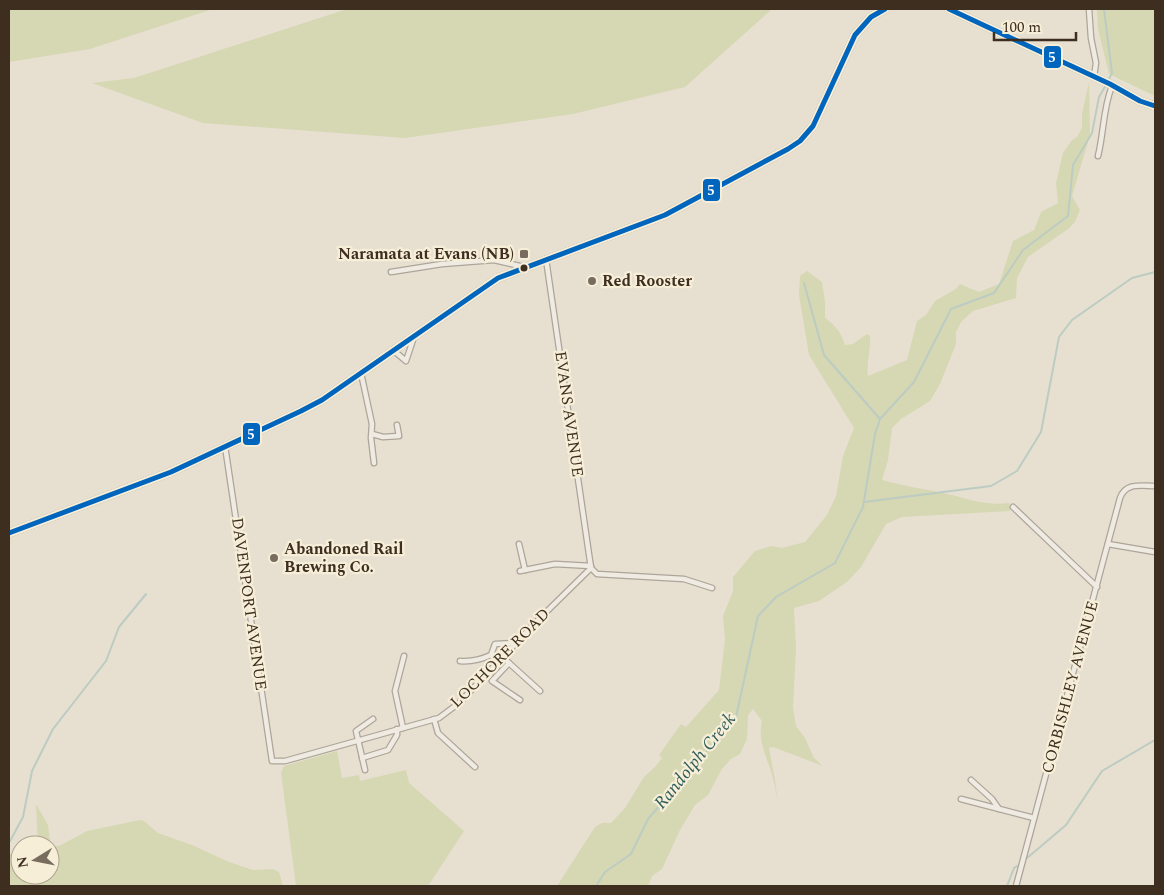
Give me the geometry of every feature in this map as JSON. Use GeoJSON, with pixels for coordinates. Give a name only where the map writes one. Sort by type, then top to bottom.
{"type":"FeatureCollection","features":[{"type":"Feature","properties":{"kind":"main road"},"geometry":{"type":"LineString","coordinates":[[9,533],[171,472],[312,406],[498,278],[671,212],[800,141],[817,117],[855,34],[871,18],[885,9]]}},
{"type":"Feature","properties":{"kind":"main road"},"geometry":{"type":"LineString","coordinates":[[949,9],[1094,77],[1140,101],[1155,106]]}},
{"type":"Feature","properties":{"kind":"street"},"geometry":{"type":"LineString","coordinates":[[1089,9],[1091,38],[1096,63],[1094,77]]}},
{"type":"Feature","properties":{"kind":"street"},"geometry":{"type":"LineString","coordinates":[[1098,156],[1106,103],[1112,86]]}},
{"type":"Feature","properties":{"kind":"street"},"geometry":{"type":"LineString","coordinates":[[390,272],[442,264],[494,260],[524,267]]}},
{"type":"Feature","properties":{"kind":"street","name":"EVANS AVENUE"},"geometry":{"type":"LineString","coordinates":[[546,260],[591,567]]}},
{"type":"Feature","properties":{"kind":"street"},"geometry":{"type":"LineString","coordinates":[[393,350],[406,361],[415,336]]}},
{"type":"Feature","properties":{"kind":"street"},"geometry":{"type":"LineString","coordinates":[[361,373],[372,424],[374,463]]}},
{"type":"Feature","properties":{"kind":"street"},"geometry":{"type":"LineString","coordinates":[[372,434],[383,437],[399,436],[397,425]]}},
{"type":"Feature","properties":{"kind":"street","name":"DAVENPORT AVENUE"},"geometry":{"type":"LineString","coordinates":[[225,446],[272,761]]}},
{"type":"Feature","properties":{"kind":"street","name":"CORBISHLEY AVENUE"},"geometry":{"type":"LineString","coordinates":[[1016,886],[1120,498],[1125,489],[1135,486],[1155,486]]}},
{"type":"Feature","properties":{"kind":"street"},"geometry":{"type":"LineString","coordinates":[[1013,507],[1097,587]]}},
{"type":"Feature","properties":{"kind":"street"},"geometry":{"type":"LineString","coordinates":[[519,544],[525,570]]}},
{"type":"Feature","properties":{"kind":"street"},"geometry":{"type":"LineString","coordinates":[[1108,544],[1155,552]]}},
{"type":"Feature","properties":{"kind":"street"},"geometry":{"type":"LineString","coordinates":[[520,571],[555,564],[591,567],[596,574],[684,580],[712,588]]}},
{"type":"Feature","properties":{"kind":"street","name":"LOCHORE ROAD"},"geometry":{"type":"LineString","coordinates":[[272,761],[284,761],[439,718],[459,703],[591,567]]}},
{"type":"Feature","properties":{"kind":"street"},"geometry":{"type":"LineString","coordinates":[[460,662],[475,662],[483,659],[491,654],[495,644],[516,643]]}},
{"type":"Feature","properties":{"kind":"street"},"geometry":{"type":"LineString","coordinates":[[403,728],[395,691],[404,656]]}},
{"type":"Feature","properties":{"kind":"street"},"geometry":{"type":"LineString","coordinates":[[503,657],[540,691]]}},
{"type":"Feature","properties":{"kind":"street"},"geometry":{"type":"LineString","coordinates":[[509,663],[492,681],[520,700]]}},
{"type":"Feature","properties":{"kind":"street"},"geometry":{"type":"LineString","coordinates":[[365,770],[356,731],[373,719]]}},
{"type":"Feature","properties":{"kind":"street"},"geometry":{"type":"LineString","coordinates":[[434,719],[438,732],[475,767]]}},
{"type":"Feature","properties":{"kind":"street"},"geometry":{"type":"LineString","coordinates":[[362,758],[388,750],[397,735],[397,730]]}},
{"type":"Feature","properties":{"kind":"street"},"geometry":{"type":"LineString","coordinates":[[971,780],[992,798],[999,809]]}},
{"type":"Feature","properties":{"kind":"street"},"geometry":{"type":"LineString","coordinates":[[962,799],[1034,818]]}},
{"type":"Feature","properties":{"kind":"green space"},"geometry":{"type":"Polygon","coordinates":[[[9,9],[213,9],[90,49],[9,62],[9,9]]]}},
{"type":"Feature","properties":{"kind":"green space"},"geometry":{"type":"Polygon","coordinates":[[[347,9],[772,9],[685,87],[573,114],[405,138],[203,123],[92,83],[134,78],[347,9]]]}},
{"type":"Feature","properties":{"kind":"green space"},"geometry":{"type":"Polygon","coordinates":[[[1097,9],[1155,9],[1155,96],[1109,74],[1098,29],[1097,9]]]}},
{"type":"Feature","properties":{"kind":"green space"},"geometry":{"type":"Polygon","coordinates":[[[1089,82],[1090,135],[1072,196],[1080,210],[1075,222],[1028,257],[1017,278],[1016,298],[973,311],[961,322],[956,332],[956,344],[940,384],[930,401],[901,419],[892,428],[888,460],[882,480],[978,502],[992,504],[1009,503],[1010,511],[902,517],[886,524],[861,567],[847,582],[819,601],[794,608],[796,649],[793,708],[796,726],[805,738],[814,758],[823,766],[773,747],[769,748],[778,804],[773,777],[762,745],[762,721],[753,709],[748,715],[747,739],[740,754],[731,759],[722,769],[708,795],[695,805],[680,830],[662,869],[652,876],[648,886],[557,886],[595,827],[602,823],[611,823],[625,808],[644,777],[662,758],[659,755],[681,724],[686,727],[719,690],[725,639],[723,616],[733,591],[733,577],[755,551],[771,546],[782,548],[805,542],[827,515],[836,496],[843,456],[854,428],[809,355],[799,295],[800,276],[807,271],[822,282],[825,318],[838,330],[845,345],[853,344],[867,334],[870,336],[868,376],[907,360],[917,321],[926,315],[935,301],[956,289],[960,284],[979,292],[999,284],[1013,241],[1034,230],[1041,212],[1058,203],[1056,183],[1063,153],[1072,140],[1078,136],[1082,127],[1082,114],[1089,82]]]}},
{"type":"Feature","properties":{"kind":"green space"},"geometry":{"type":"Polygon","coordinates":[[[337,751],[342,778],[359,775],[360,781],[406,770],[409,783],[464,831],[428,886],[296,886],[281,773],[284,766],[337,751]]]}},
{"type":"Feature","properties":{"kind":"green space"},"geometry":{"type":"Polygon","coordinates":[[[36,804],[48,825],[49,835],[38,835],[36,804]]]}},
{"type":"Feature","properties":{"kind":"green space"},"geometry":{"type":"Polygon","coordinates":[[[140,820],[144,821],[158,833],[192,845],[229,862],[253,870],[273,869],[279,872],[283,886],[9,886],[9,853],[10,885],[60,885],[60,845],[87,831],[140,820]]]}},
{"type":"Feature","properties":{"kind":"waterway","name":"Randolph Creek"},"geometry":{"type":"LineString","coordinates":[[1104,9],[1112,73],[1108,81]]}},
{"type":"Feature","properties":{"kind":"waterway","name":"Randolph Creek"},"geometry":{"type":"LineString","coordinates":[[596,886],[605,872],[631,854],[648,819],[736,717],[758,616],[776,597],[835,563],[863,507],[875,434],[880,419],[914,382],[951,309],[994,293],[1023,250],[1068,216],[1073,165],[1092,133],[1099,97],[1106,85]]}},
{"type":"Feature","properties":{"kind":"waterway"},"geometry":{"type":"LineString","coordinates":[[864,502],[991,486],[1017,471],[1041,432],[1059,337],[1072,320],[1132,278],[1155,272]]}},
{"type":"Feature","properties":{"kind":"waterway"},"geometry":{"type":"LineString","coordinates":[[804,283],[824,355],[880,419]]}},
{"type":"Feature","properties":{"kind":"waterway"},"geometry":{"type":"LineString","coordinates":[[9,843],[23,817],[32,771],[53,729],[106,661],[119,627],[146,594]]}},
{"type":"Feature","properties":{"kind":"waterway"},"geometry":{"type":"LineString","coordinates":[[1027,858],[1066,825],[1102,771],[1155,740]]}},
{"type":"Feature","properties":{"kind":"waterway"},"geometry":{"type":"LineString","coordinates":[[1007,886],[1014,868],[1017,866]]}},
{"type":"Feature","properties":{"kind":"transit line","name":"5"},"geometry":{"type":"LineString","coordinates":[[9,533],[171,472],[301,411],[322,400],[498,278],[665,215],[788,149],[800,141],[813,126],[855,35],[871,17],[885,9]]}},
{"type":"Feature","properties":{"kind":"transit line","name":"5"},"geometry":{"type":"LineString","coordinates":[[949,9],[1110,84],[1140,101],[1155,106]]}},
{"type":"Feature","properties":{"kind":"place","name":"Naramata at Evans (NB)"},"geometry":{"type":"Point","coordinates":[524,254]}},
{"type":"Feature","properties":{"kind":"place","name":"Red Rooster"},"geometry":{"type":"Point","coordinates":[592,281]}},
{"type":"Feature","properties":{"kind":"place","name":"Abandoned Rail Brewing Co."},"geometry":{"type":"Point","coordinates":[274,558]}}]}
